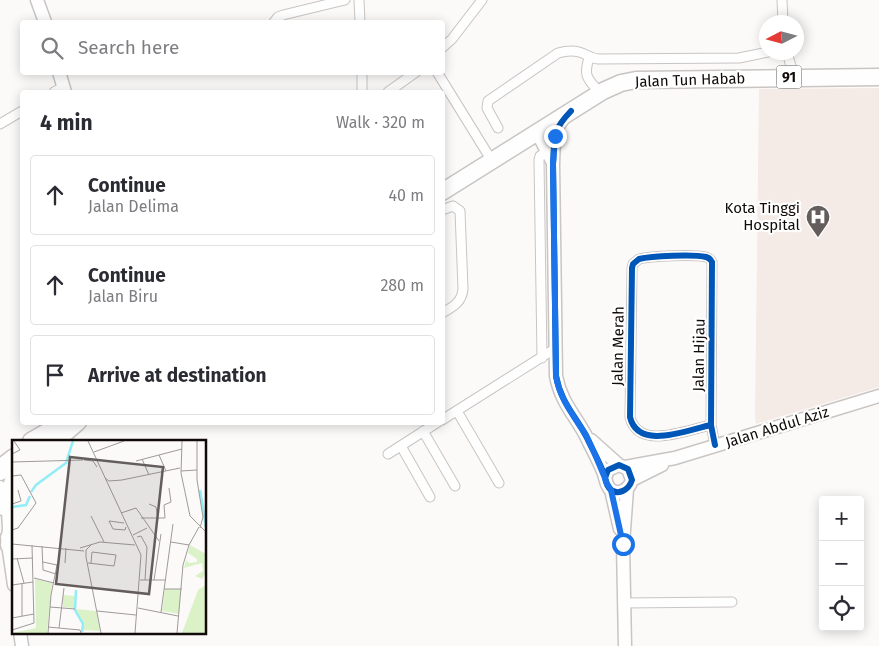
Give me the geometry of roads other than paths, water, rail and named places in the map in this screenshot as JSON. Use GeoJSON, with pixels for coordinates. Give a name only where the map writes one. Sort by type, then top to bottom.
{"type":"FeatureCollection","features":[{"type":"Feature","properties":{"kind":"highway","name":"Jalan Tun Habab"},"geometry":{"type":"LineString","coordinates":[[445,190],[600,93],[621,83],[636,80],[879,77]]}},
{"type":"Feature","properties":{"kind":"highway"},"geometry":{"type":"LineString","coordinates":[[43,440],[73,425]]}},
{"type":"Feature","properties":{"kind":"highway"},"geometry":{"type":"LineString","coordinates":[[35,440],[58,434]]}},
{"type":"Feature","properties":{"kind":"highway"},"geometry":{"type":"LineString","coordinates":[[0,459],[12,452]]}},
{"type":"Feature","properties":{"kind":"highway"},"geometry":{"type":"LineString","coordinates":[[0,474],[5,464],[12,459]]}},
{"type":"Feature","properties":{"kind":"highway"},"geometry":{"type":"LineString","coordinates":[[0,474],[12,468]]}},
{"type":"Feature","properties":{"kind":"highway"},"geometry":{"type":"LineString","coordinates":[[9,545],[11,529],[9,492],[12,484]]}},
{"type":"Feature","properties":{"kind":"highway"},"geometry":{"type":"LineString","coordinates":[[0,525],[9,545]]}},
{"type":"Feature","properties":{"kind":"street"},"geometry":{"type":"LineString","coordinates":[[37,0],[44,20]]}},
{"type":"Feature","properties":{"kind":"street"},"geometry":{"type":"LineString","coordinates":[[276,20],[283,15],[345,0]]}},
{"type":"Feature","properties":{"kind":"street"},"geometry":{"type":"LineString","coordinates":[[359,0],[360,20]]}},
{"type":"Feature","properties":{"kind":"street"},"geometry":{"type":"LineString","coordinates":[[445,45],[482,0]]}},
{"type":"Feature","properties":{"kind":"street"},"geometry":{"type":"LineString","coordinates":[[782,0],[783,15]]}},
{"type":"Feature","properties":{"kind":"street"},"geometry":{"type":"LineString","coordinates":[[498,128],[487,108],[488,101],[558,53],[569,50],[579,52],[589,58],[739,58],[759,54]]}},
{"type":"Feature","properties":{"kind":"street"},"geometry":{"type":"LineString","coordinates":[[589,58],[585,68],[586,78],[600,93]]}},
{"type":"Feature","properties":{"kind":"street"},"geometry":{"type":"LineString","coordinates":[[789,60],[794,77]]}},
{"type":"Feature","properties":{"kind":"street"},"geometry":{"type":"LineString","coordinates":[[59,75],[60,90]]}},
{"type":"Feature","properties":{"kind":"street"},"geometry":{"type":"LineString","coordinates":[[362,75],[362,90]]}},
{"type":"Feature","properties":{"kind":"street"},"geometry":{"type":"LineString","coordinates":[[391,90],[412,75]]}},
{"type":"Feature","properties":{"kind":"street"},"geometry":{"type":"LineString","coordinates":[[439,75],[492,161]]}},
{"type":"Feature","properties":{"kind":"street"},"geometry":{"type":"LineString","coordinates":[[0,124],[20,111]]}},
{"type":"Feature","properties":{"kind":"street"},"geometry":{"type":"LineString","coordinates":[[571,111],[559,124],[555,132],[553,164],[558,386],[571,414],[586,436],[611,490],[623,544]]}},
{"type":"Feature","properties":{"kind":"street"},"geometry":{"type":"LineString","coordinates":[[532,136],[540,138],[548,150],[553,164]]}},
{"type":"Feature","properties":{"kind":"street"},"geometry":{"type":"LineString","coordinates":[[542,358],[539,160],[540,156],[548,150]]}},
{"type":"Feature","properties":{"kind":"street"},"geometry":{"type":"LineString","coordinates":[[445,209],[453,206],[460,211],[463,294],[459,302],[445,311]]}},
{"type":"Feature","properties":{"kind":"street","name":"Jalan Merah"},"geometry":{"type":"LineString","coordinates":[[711,425],[657,437],[646,436],[637,431],[632,425],[630,417],[633,264],[639,259],[672,256],[708,258],[713,265]]}},
{"type":"Feature","properties":{"kind":"street","name":"Jalan Hijau"},"geometry":{"type":"LineString","coordinates":[[713,265],[711,425],[715,446]]}},
{"type":"Feature","properties":{"kind":"street"},"geometry":{"type":"LineString","coordinates":[[445,418],[556,348]]}},
{"type":"Feature","properties":{"kind":"street","name":"Jalan Abdul Aziz"},"geometry":{"type":"LineString","coordinates":[[675,458],[879,396]]}},
{"type":"Feature","properties":{"kind":"street"},"geometry":{"type":"LineString","coordinates":[[457,411],[499,483]]}},
{"type":"Feature","properties":{"kind":"street"},"geometry":{"type":"LineString","coordinates":[[388,454],[434,425]]}},
{"type":"Feature","properties":{"kind":"street"},"geometry":{"type":"LineString","coordinates":[[424,432],[456,486]]}},
{"type":"Feature","properties":{"kind":"street"},"geometry":{"type":"LineString","coordinates":[[586,436],[630,472],[623,544],[625,646]]}},
{"type":"Feature","properties":{"kind":"street"},"geometry":{"type":"LineString","coordinates":[[401,446],[430,497]]}},
{"type":"Feature","properties":{"kind":"street"},"geometry":{"type":"LineString","coordinates":[[605,478],[608,470],[615,466],[675,458]]}},
{"type":"Feature","properties":{"kind":"street"},"geometry":{"type":"LineString","coordinates":[[611,490],[619,492],[675,458]]}},
{"type":"Feature","properties":{"kind":"street"},"geometry":{"type":"LineString","coordinates":[[0,487],[12,569]]}},
{"type":"Feature","properties":{"kind":"street"},"geometry":{"type":"LineString","coordinates":[[623,603],[732,602]]}},
{"type":"Feature","properties":{"kind":"place","name":"Kota Tinggi Hospital"},"geometry":{"type":"Point","coordinates":[818,238]}}]}
